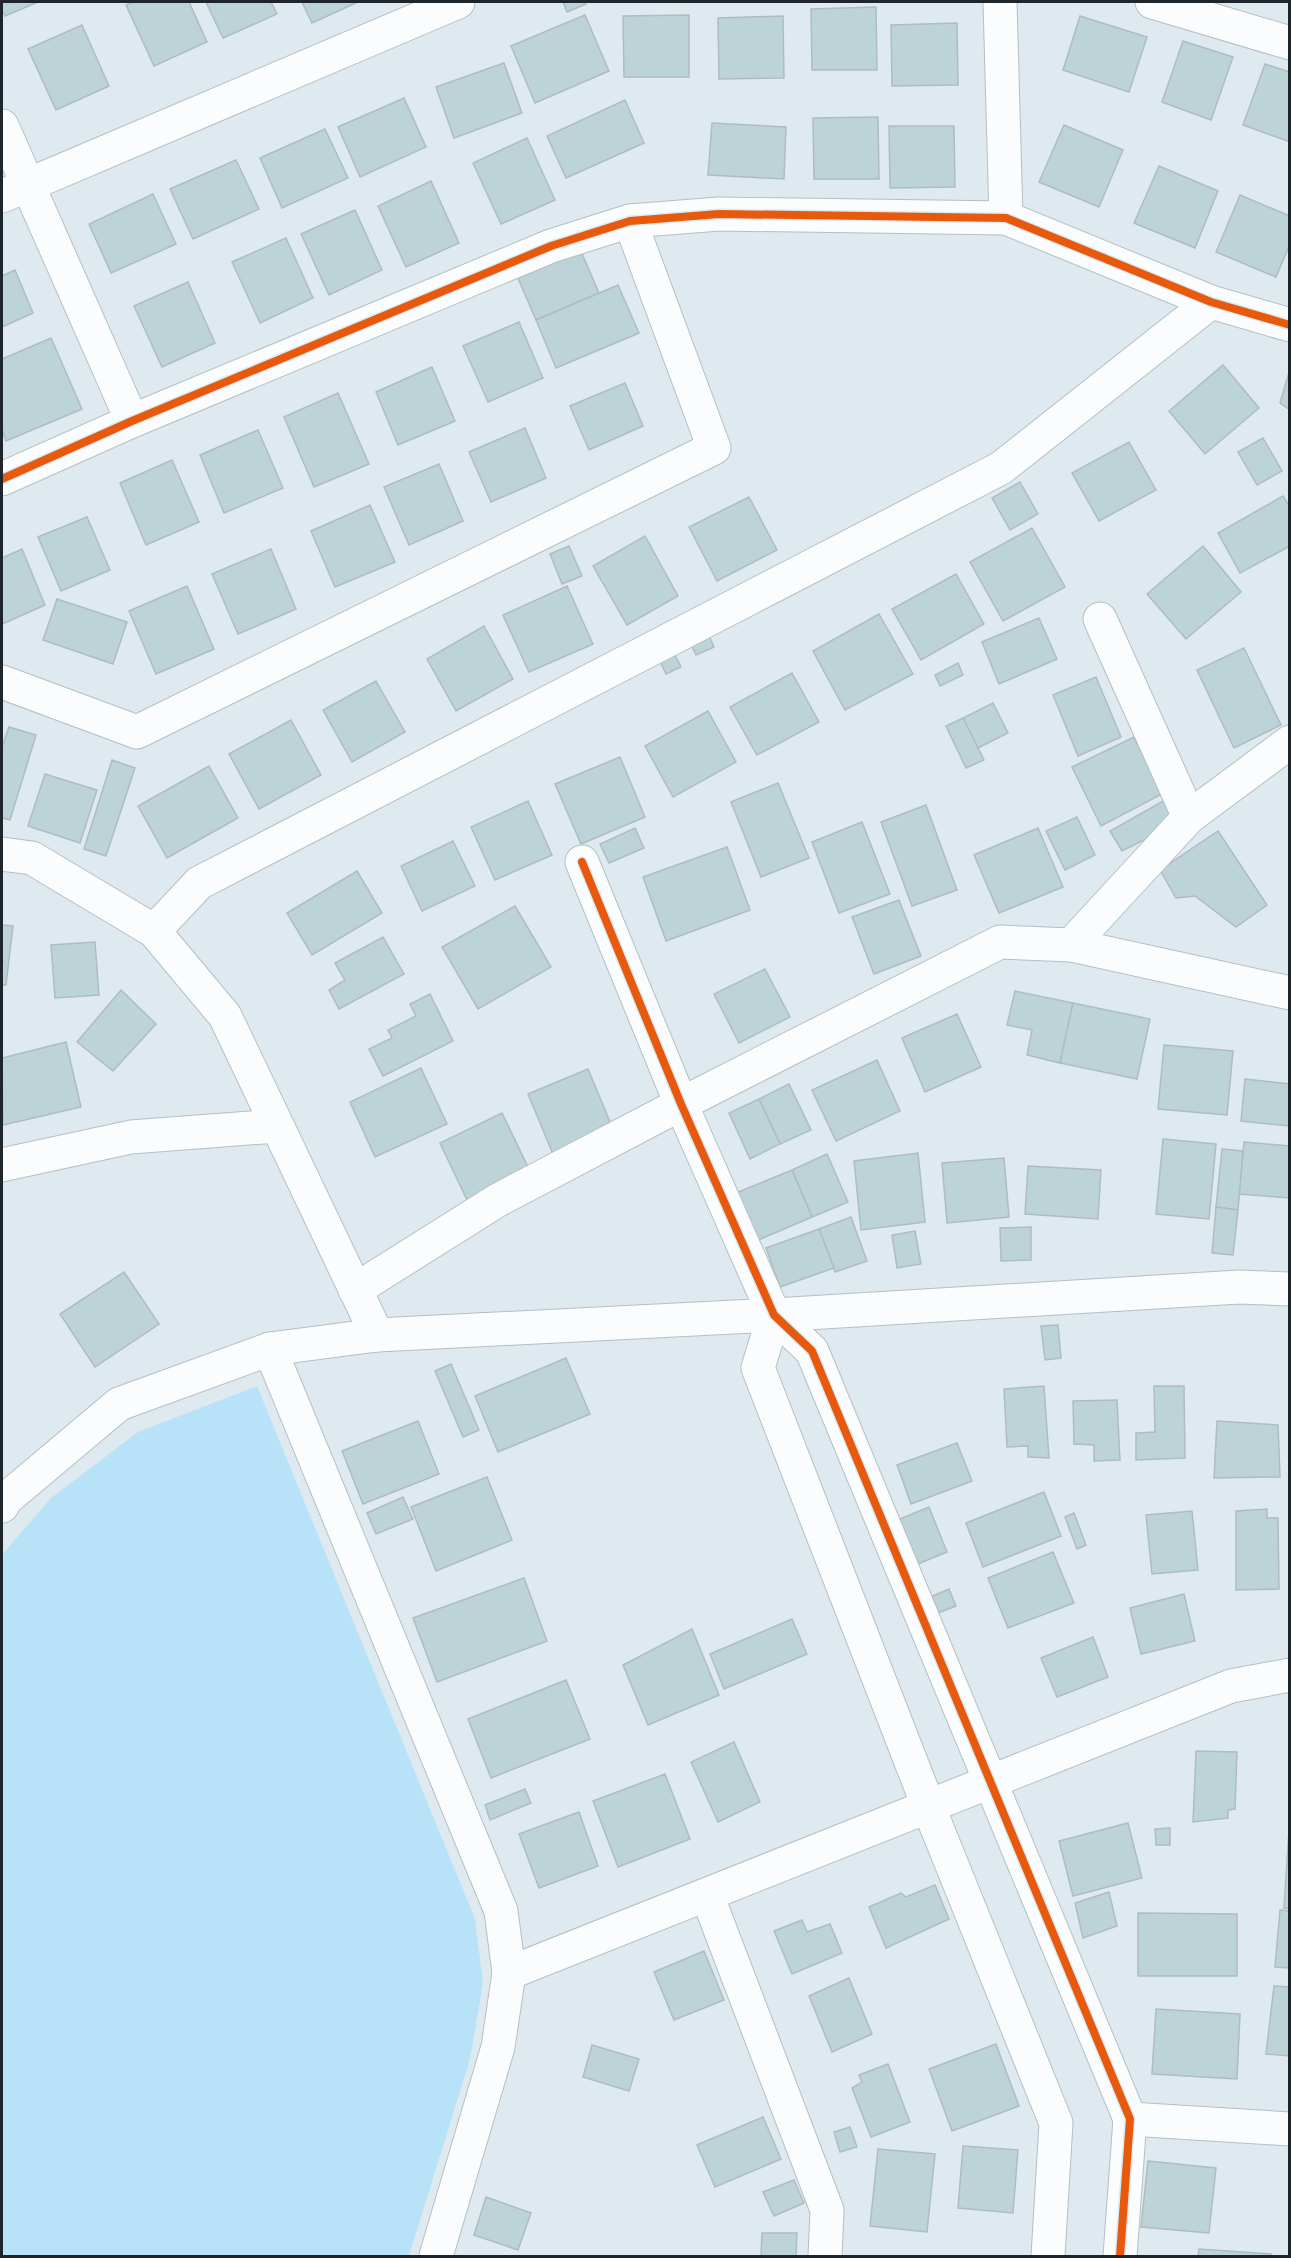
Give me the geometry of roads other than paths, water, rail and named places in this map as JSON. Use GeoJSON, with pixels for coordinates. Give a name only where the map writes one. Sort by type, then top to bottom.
{"type":"FeatureCollection","features":[{"type":"Feature","properties":{"kind":"street"},"geometry":{"type":"LineString","coordinates":[[14,191],[458,2]]}},
{"type":"Feature","properties":{"kind":"street"},"geometry":{"type":"LineString","coordinates":[[1000,2],[1006,218]]}},
{"type":"Feature","properties":{"kind":"street"},"geometry":{"type":"LineString","coordinates":[[1152,2],[1290,43]]}},
{"type":"Feature","properties":{"kind":"street"},"geometry":{"type":"LineString","coordinates":[[2,126],[14,191],[132,421]]}},
{"type":"Feature","properties":{"kind":"street"},"geometry":{"type":"LineString","coordinates":[[2,479],[132,421],[551,246],[630,221],[719,214],[1006,218],[1211,302],[1290,325]]}},
{"type":"Feature","properties":{"kind":"street"},"geometry":{"type":"LineString","coordinates":[[2,682],[137,732],[714,448],[630,221]]}},
{"type":"Feature","properties":{"kind":"street"},"geometry":{"type":"LineString","coordinates":[[154,931],[199,883],[1001,468],[1211,302]]}},
{"type":"Feature","properties":{"kind":"street"},"geometry":{"type":"LineString","coordinates":[[1100,619],[1189,817]]}},
{"type":"Feature","properties":{"kind":"street"},"geometry":{"type":"LineString","coordinates":[[1071,945],[1189,817],[1290,742]]}},
{"type":"Feature","properties":{"kind":"street"},"geometry":{"type":"LineString","coordinates":[[2,854],[32,858],[154,931],[225,1016],[377,1335]]}},
{"type":"Feature","properties":{"kind":"street"},"geometry":{"type":"LineString","coordinates":[[582,862],[681,1104],[774,1315],[812,1351],[1130,2119],[1120,2256]]}},
{"type":"Feature","properties":{"kind":"street"},"geometry":{"type":"LineString","coordinates":[[355,1290],[498,1200],[1000,942],[1071,945],[1290,993]]}},
{"type":"Feature","properties":{"kind":"street"},"geometry":{"type":"LineString","coordinates":[[2,1165],[131,1137],[276,1126]]}},
{"type":"Feature","properties":{"kind":"street"},"geometry":{"type":"LineString","coordinates":[[2,1506],[6,1499],[119,1404],[270,1349],[377,1335],[774,1315],[1239,1287],[1290,1289]]}},
{"type":"Feature","properties":{"kind":"street"},"geometry":{"type":"LineString","coordinates":[[774,1315],[758,1368],[929,1808],[1056,2123],[1048,2256]]}},
{"type":"Feature","properties":{"kind":"street"},"geometry":{"type":"LineString","coordinates":[[270,1349],[501,1911],[509,1973],[498,2047],[436,2256]]}},
{"type":"Feature","properties":{"kind":"street"},"geometry":{"type":"LineString","coordinates":[[509,1973],[929,1808],[989,1781],[1231,1686],[1290,1675]]}},
{"type":"Feature","properties":{"kind":"street"},"geometry":{"type":"LineString","coordinates":[[707,1895],[827,2210],[825,2256]]}},
{"type":"Feature","properties":{"kind":"street"},"geometry":{"type":"LineString","coordinates":[[1130,2119],[1290,2129]]}}]}
